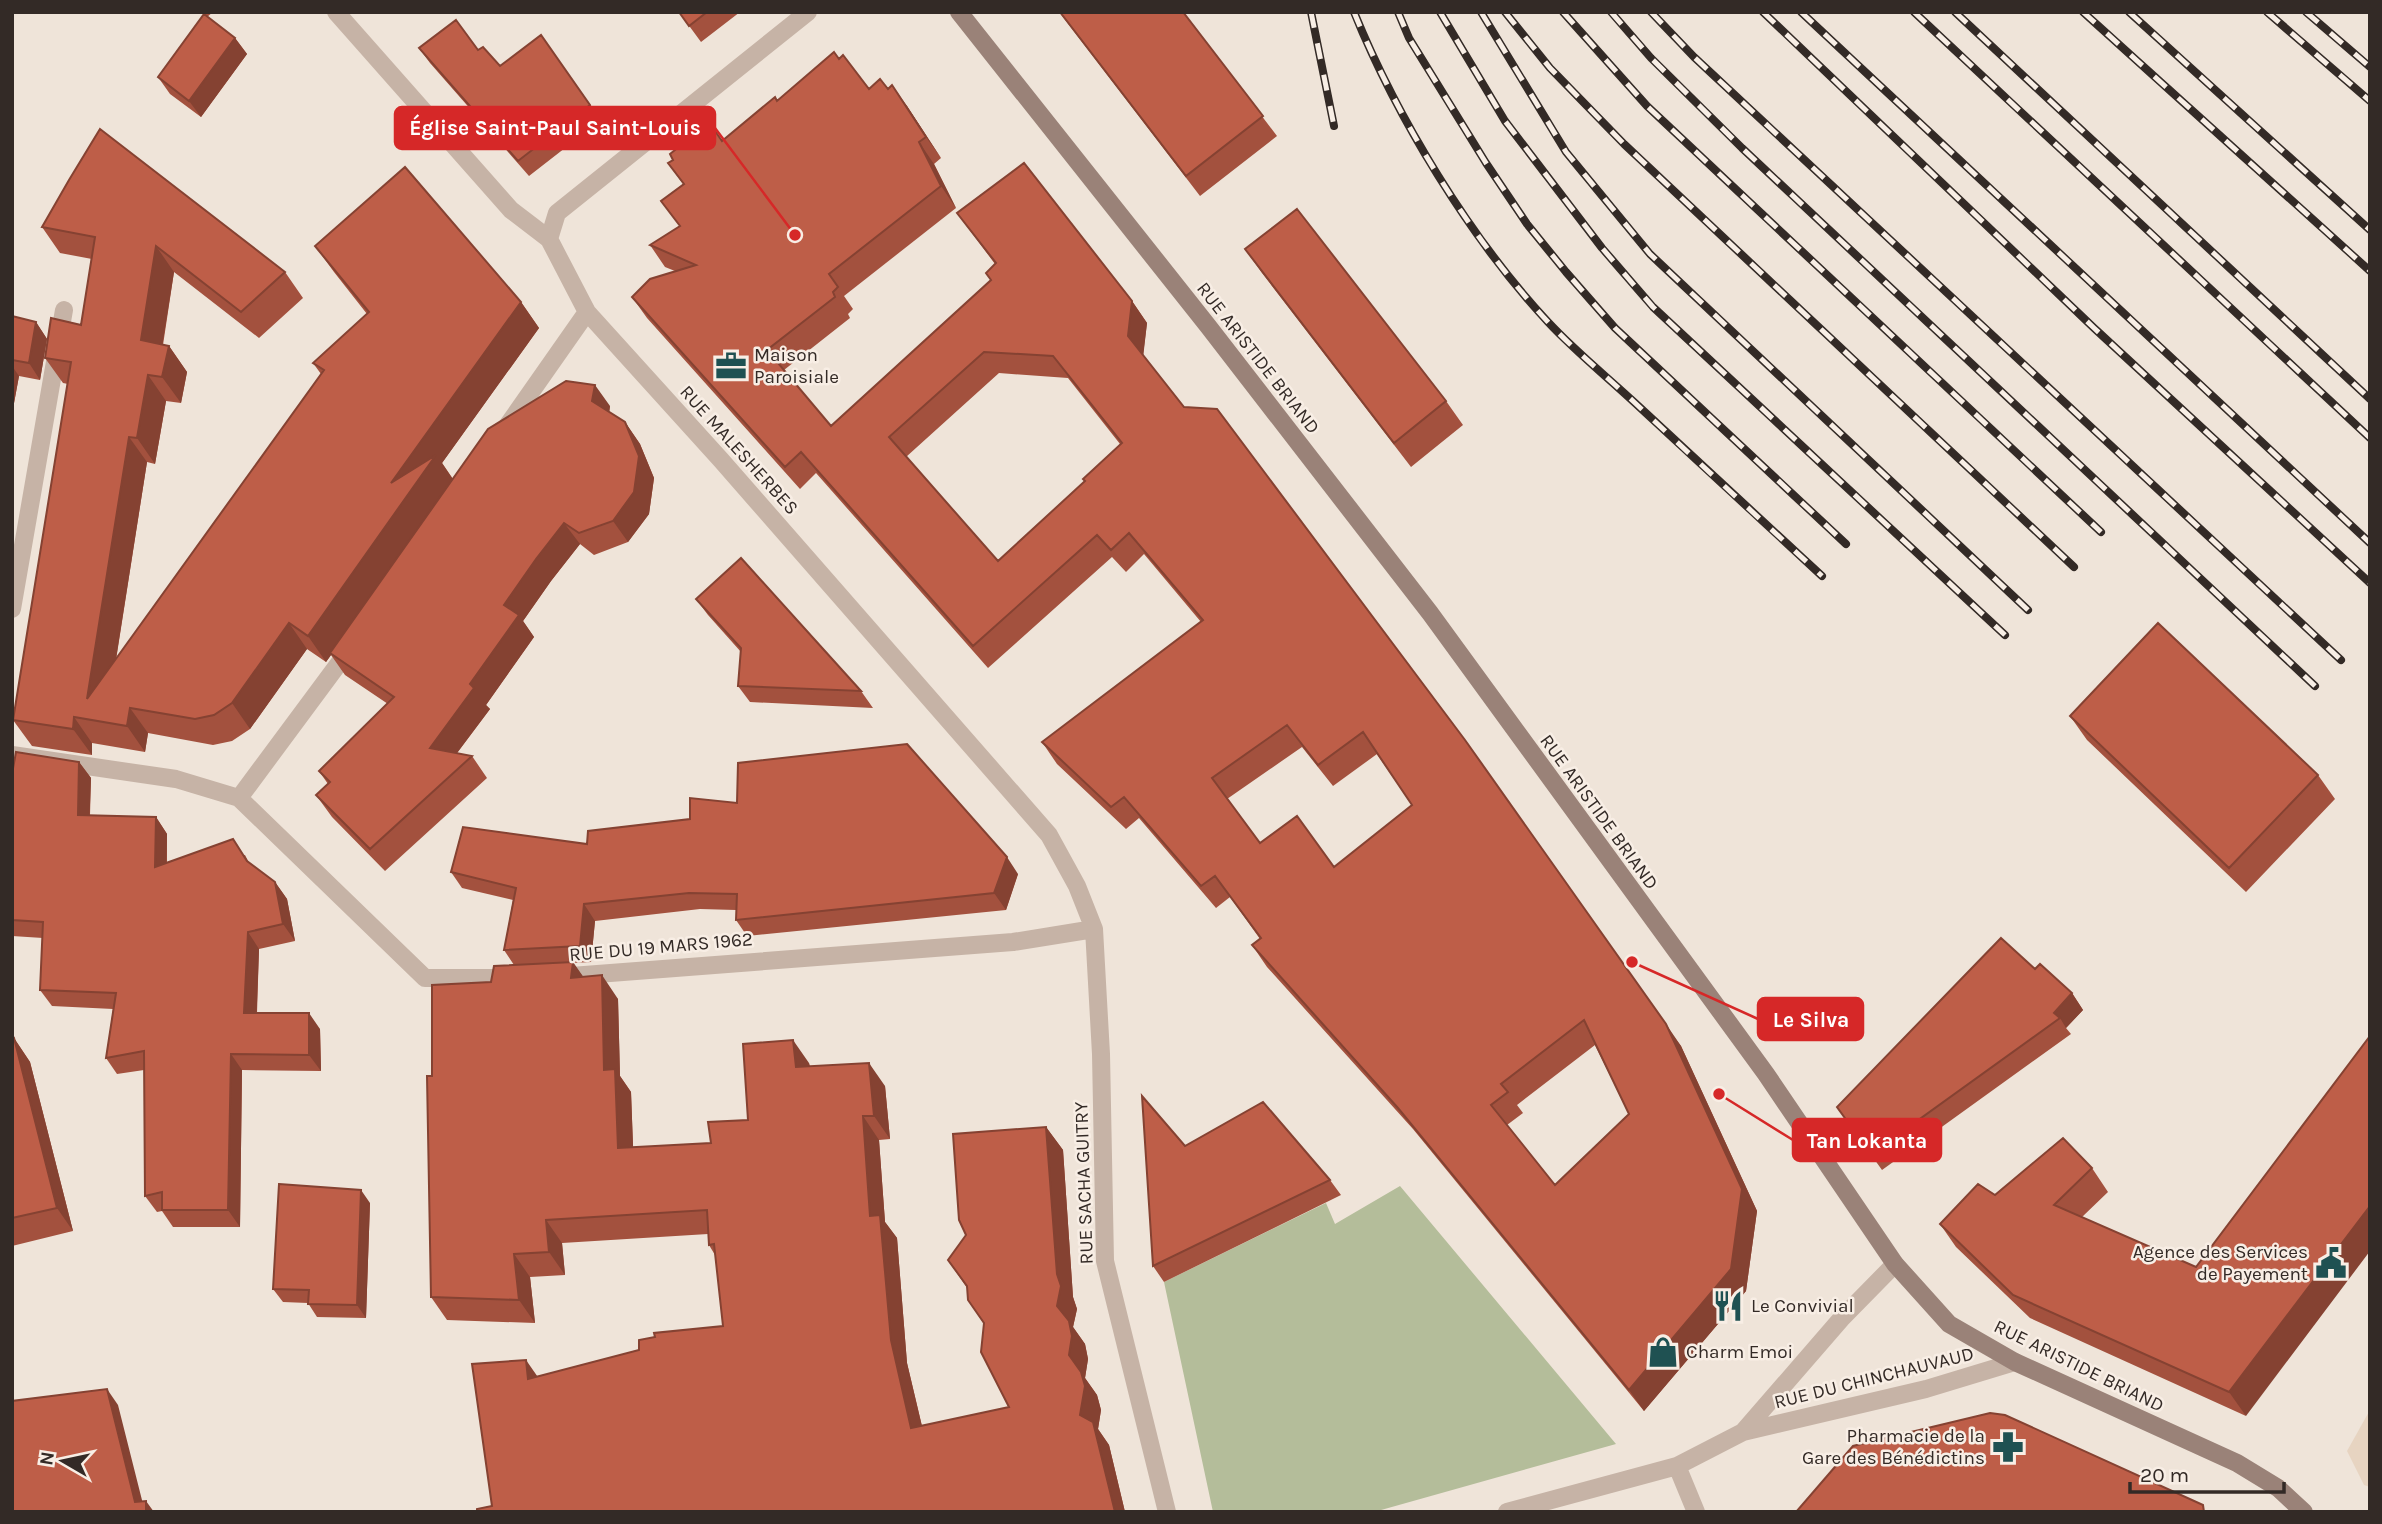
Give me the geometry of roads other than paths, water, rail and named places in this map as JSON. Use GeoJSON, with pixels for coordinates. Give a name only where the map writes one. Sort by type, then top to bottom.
{"type":"FeatureCollection","features":[{"type":"Feature","properties":{"kind":"street","name":"RUE MALESHERBES"},"geometry":{"type":"LineString","coordinates":[[336,12],[511,210],[549,239],[587,312],[730,470],[1048,835],[1077,886],[1094,929]]}},
{"type":"Feature","properties":{"kind":"street"},"geometry":{"type":"LineString","coordinates":[[549,239],[557,213],[808,12]]}},
{"type":"Feature","properties":{"kind":"street","name":"RUE ARISTIDE BRIAND"},"geometry":{"type":"LineString","coordinates":[[959,12],[1208,326],[1430,613],[1766,1074],[1895,1264],[1949,1324],[2015,1362],[2237,1463],[2278,1488],[2304,1512]]}},
{"type":"Feature","properties":{"kind":"street"},"geometry":{"type":"LineString","coordinates":[[12,609],[64,310]]}},
{"type":"Feature","properties":{"kind":"street"},"geometry":{"type":"LineString","coordinates":[[493,446],[587,312]]}},
{"type":"Feature","properties":{"kind":"street"},"geometry":{"type":"LineString","coordinates":[[239,798],[291,732],[361,633]]}},
{"type":"Feature","properties":{"kind":"street","name":"RUE DU 19 MARS 1962"},"geometry":{"type":"LineString","coordinates":[[12,755],[176,779],[239,798],[425,978],[549,977],[1013,942],[1094,929]]}},
{"type":"Feature","properties":{"kind":"street","name":"RUE SACHA GUITRY"},"geometry":{"type":"LineString","coordinates":[[1094,929],[1101,1054],[1105,1261],[1167,1512]]}},
{"type":"Feature","properties":{"kind":"street","name":"RUE DU CHINCHAUVAUD"},"geometry":{"type":"LineString","coordinates":[[1743,1432],[1841,1318],[1895,1264]]}},
{"type":"Feature","properties":{"kind":"street","name":"RUE DU CHINCHAUVAUD"},"geometry":{"type":"LineString","coordinates":[[1507,1512],[1677,1466],[1743,1432],[1926,1389],[2015,1362]]}},
{"type":"Feature","properties":{"kind":"street"},"geometry":{"type":"LineString","coordinates":[[1677,1466],[1696,1512]]}},
{"type":"Feature","properties":{"kind":"railway"},"geometry":{"type":"LineString","coordinates":[[1311,12],[1334,126]]}},
{"type":"Feature","properties":{"kind":"railway"},"geometry":{"type":"LineString","coordinates":[[1354,12],[1371,52],[1414,135],[1464,215],[1519,289],[1569,343],[1822,576]]}},
{"type":"Feature","properties":{"kind":"railway"},"geometry":{"type":"LineString","coordinates":[[1398,12],[1409,38],[1486,163],[1527,224],[1566,272],[1615,328],[1846,544]]}},
{"type":"Feature","properties":{"kind":"railway"},"geometry":{"type":"LineString","coordinates":[[1440,12],[1505,121],[1602,248],[1653,307],[2005,635]]}},
{"type":"Feature","properties":{"kind":"railway"},"geometry":{"type":"LineString","coordinates":[[1481,12],[1566,152],[1650,254],[2028,610]]}},
{"type":"Feature","properties":{"kind":"railway"},"geometry":{"type":"LineString","coordinates":[[1505,12],[1550,68],[1624,144],[2074,567]]}},
{"type":"Feature","properties":{"kind":"railway"},"geometry":{"type":"LineString","coordinates":[[1563,12],[1647,106],[2101,532]]}},
{"type":"Feature","properties":{"kind":"railway"},"geometry":{"type":"LineString","coordinates":[[1611,12],[1651,58],[1742,148],[2315,686]]}},
{"type":"Feature","properties":{"kind":"railway"},"geometry":{"type":"LineString","coordinates":[[1651,12],[1694,57],[2341,660]]}},
{"type":"Feature","properties":{"kind":"railway"},"geometry":{"type":"LineString","coordinates":[[1763,12],[2094,328],[2370,583]]}},
{"type":"Feature","properties":{"kind":"railway"},"geometry":{"type":"LineString","coordinates":[[1801,12],[2370,543]]}},
{"type":"Feature","properties":{"kind":"railway"},"geometry":{"type":"LineString","coordinates":[[1914,12],[2370,438]]}},
{"type":"Feature","properties":{"kind":"railway"},"geometry":{"type":"LineString","coordinates":[[1955,12],[2370,399]]}},
{"type":"Feature","properties":{"kind":"railway"},"geometry":{"type":"LineString","coordinates":[[2083,12],[2370,271]]}},
{"type":"Feature","properties":{"kind":"railway"},"geometry":{"type":"LineString","coordinates":[[2129,12],[2370,230]]}},
{"type":"Feature","properties":{"kind":"railway"},"geometry":{"type":"LineString","coordinates":[[2267,12],[2370,101]]}},
{"type":"Feature","properties":{"kind":"railway"},"geometry":{"type":"LineString","coordinates":[[2306,12],[2370,67]]}},
{"type":"Feature","properties":{"kind":"place","name":"Église Saint-Paul Saint-Louis"},"geometry":{"type":"Point","coordinates":[795,235]}},
{"type":"Feature","properties":{"kind":"place","name":"Maison Paroisiale"},"geometry":{"type":"Point","coordinates":[731,366]}},
{"type":"Feature","properties":{"kind":"place","name":"Le Silva"},"geometry":{"type":"Point","coordinates":[1632,962]}},
{"type":"Feature","properties":{"kind":"place","name":"Tan Lokanta"},"geometry":{"type":"Point","coordinates":[1719,1094]}},
{"type":"Feature","properties":{"kind":"place","name":"Agence des Services de Payement"},"geometry":{"type":"Point","coordinates":[2331,1263]}},
{"type":"Feature","properties":{"kind":"place","name":"Le Convivial"},"geometry":{"type":"Point","coordinates":[1728,1306]}},
{"type":"Feature","properties":{"kind":"place","name":"Charm Emoi"},"geometry":{"type":"Point","coordinates":[1663,1352]}},
{"type":"Feature","properties":{"kind":"place","name":"Pharmacie de la Gare des Bénédictins"},"geometry":{"type":"Point","coordinates":[2008,1447]}}]}
